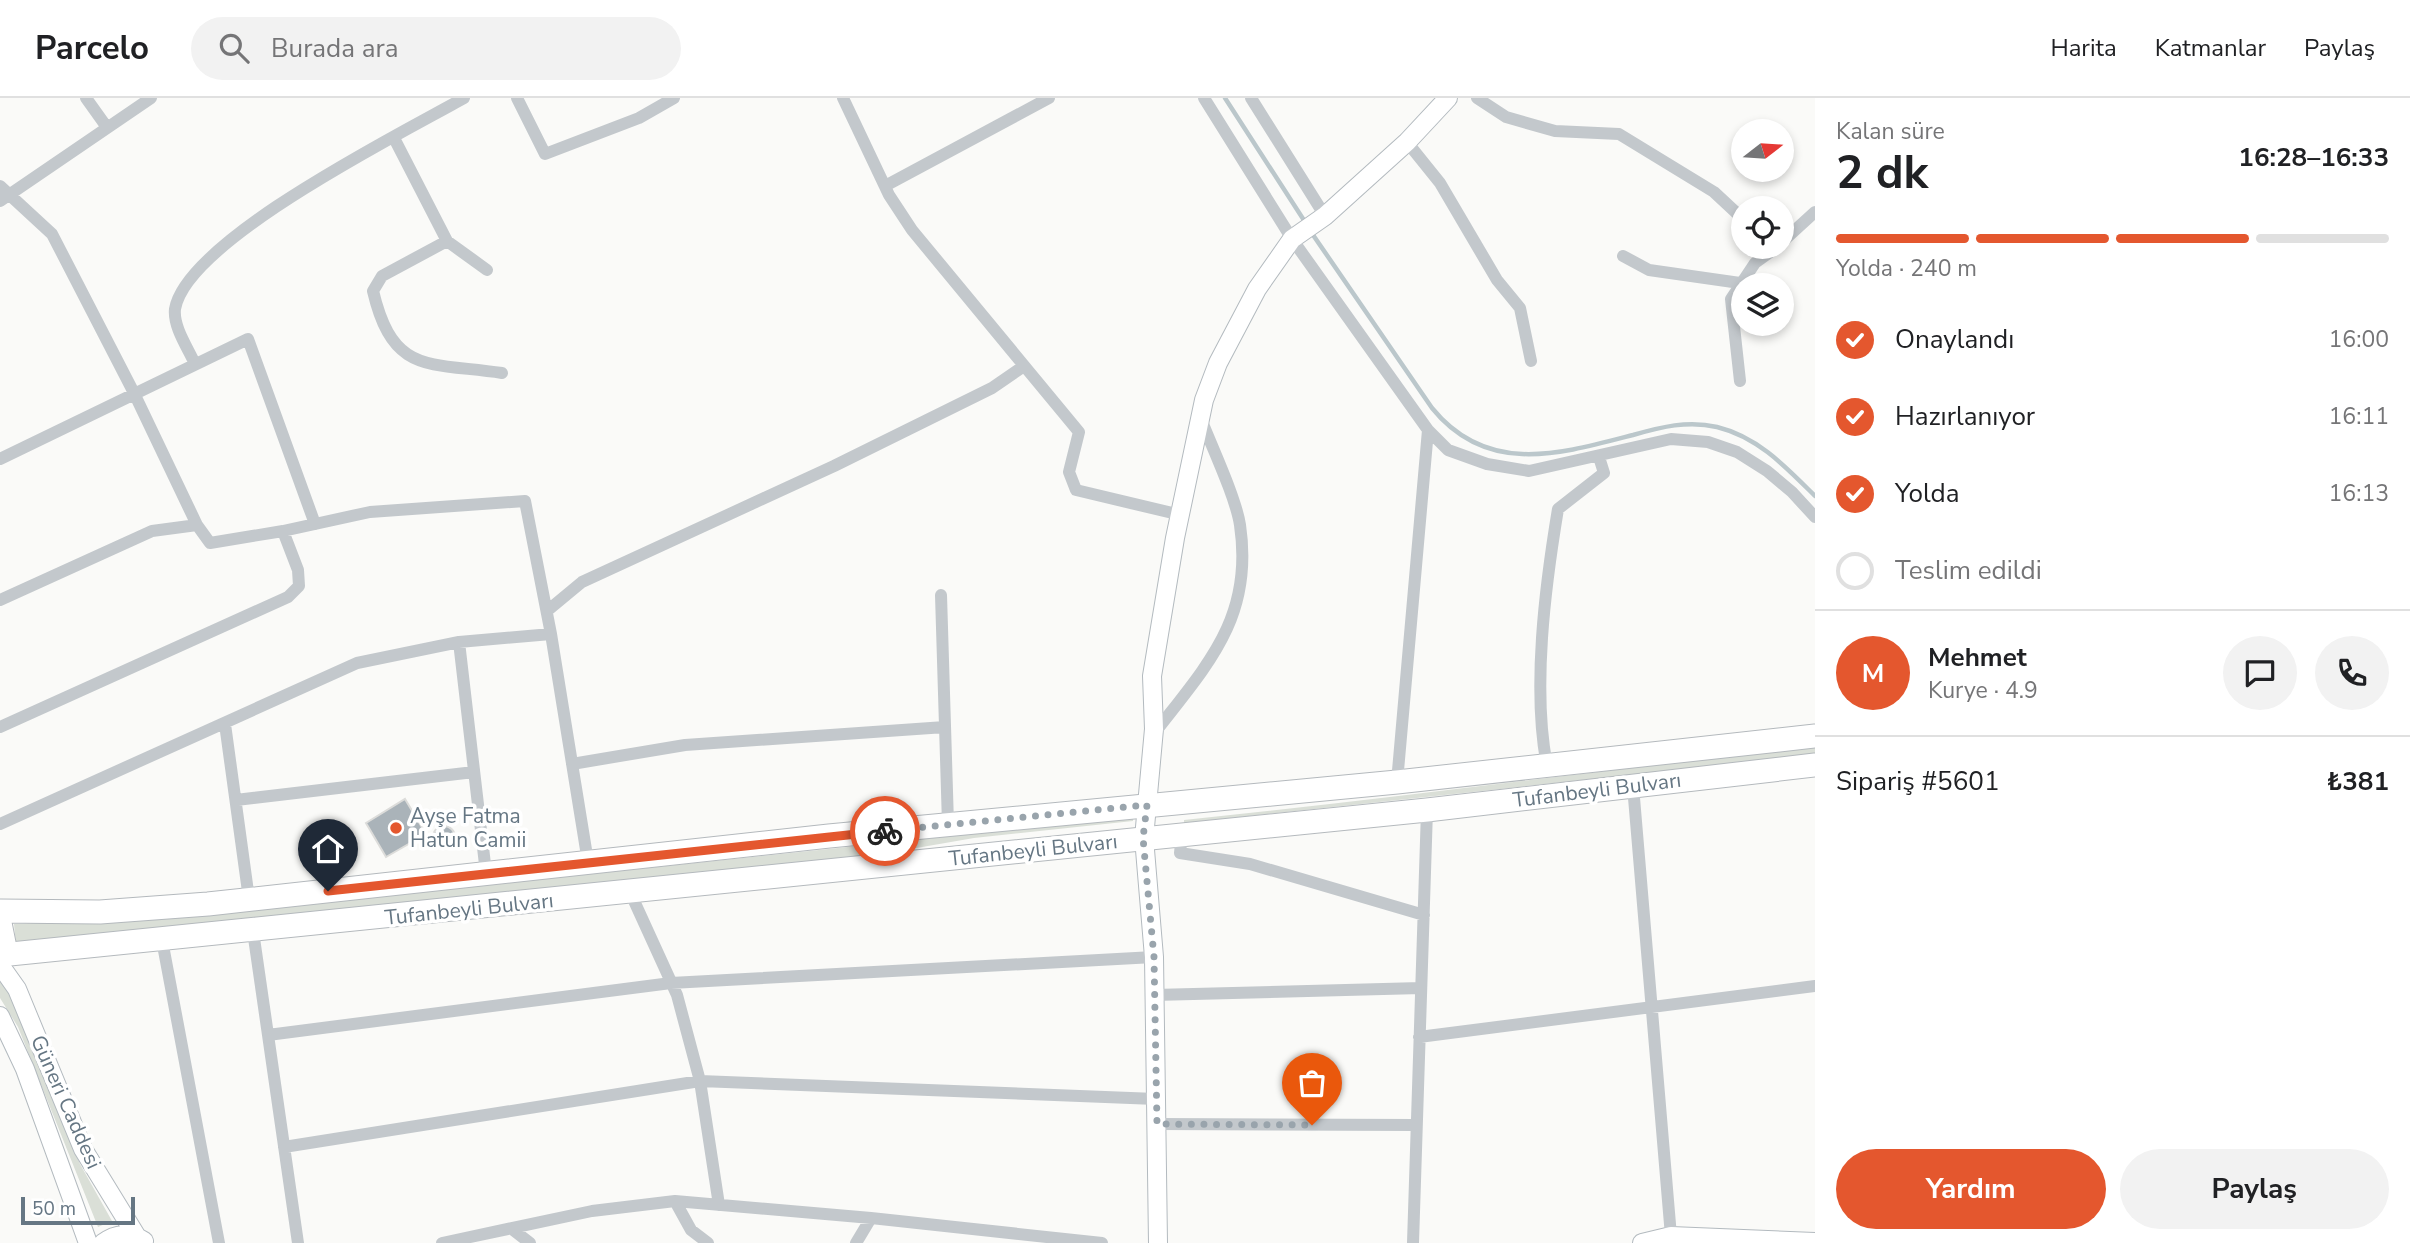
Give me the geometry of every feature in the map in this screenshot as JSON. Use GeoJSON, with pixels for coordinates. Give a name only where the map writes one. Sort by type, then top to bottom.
{"type":"FeatureCollection","features":[{"type":"Feature","properties":{"kind":"highway","name":"Tufanbeyli Bulvarı"},"geometry":{"type":"LineString","coordinates":[[0,911],[100,912],[249,899],[948,824],[1397,782],[1815,736]]}},
{"type":"Feature","properties":{"kind":"highway","name":"Tufanbeyli Bulvarı"},"geometry":{"type":"LineString","coordinates":[[0,923],[4,943],[0,954],[254,931],[1427,810],[1815,765]]}},
{"type":"Feature","properties":{"kind":"street"},"geometry":{"type":"LineString","coordinates":[[86,98],[106,126]]}},
{"type":"Feature","properties":{"kind":"street"},"geometry":{"type":"LineString","coordinates":[[151,98],[3,194],[52,234],[134,393],[197,524],[210,543],[283,531],[369,512],[525,501],[547,611],[588,862]]}},
{"type":"Feature","properties":{"kind":"street"},"geometry":{"type":"LineString","coordinates":[[195,364],[178,327],[175,311],[182,292],[200,270],[259,216],[464,98]]}},
{"type":"Feature","properties":{"kind":"street"},"geometry":{"type":"LineString","coordinates":[[517,98],[545,154],[639,118],[674,98]]}},
{"type":"Feature","properties":{"kind":"street"},"geometry":{"type":"LineString","coordinates":[[843,98],[885,186],[912,230],[1079,432],[1069,472],[1076,489],[1181,515]]}},
{"type":"Feature","properties":{"kind":"street"},"geometry":{"type":"LineString","coordinates":[[885,186],[1049,98]]}},
{"type":"Feature","properties":{"kind":"street"},"geometry":{"type":"LineString","coordinates":[[1204,98],[1295,237],[1428,430],[1448,450],[1488,464],[1529,471],[1671,439],[1708,442],[1737,452],[1767,471],[1793,492],[1815,517]]}},
{"type":"Feature","properties":{"kind":"street"},"geometry":{"type":"LineString","coordinates":[[1251,98],[1325,216]]}},
{"type":"Feature","properties":{"kind":"street"},"geometry":{"type":"LineString","coordinates":[[1158,1243],[1154,957],[1143,838],[1153,735],[1152,676],[1201,418],[1218,363],[1257,289],[1295,237],[1325,216],[1407,142],[1448,98]]}},
{"type":"Feature","properties":{"kind":"street"},"geometry":{"type":"LineString","coordinates":[[1477,98],[1506,117],[1555,131],[1619,134],[1714,192],[1731,208]]}},
{"type":"Feature","properties":{"kind":"street"},"geometry":{"type":"LineString","coordinates":[[394,138],[447,241],[487,270]]}},
{"type":"Feature","properties":{"kind":"street"},"geometry":{"type":"LineString","coordinates":[[1407,142],[1440,183],[1497,279],[1520,308],[1531,361]]}},
{"type":"Feature","properties":{"kind":"street"},"geometry":{"type":"LineString","coordinates":[[1794,231],[1815,212]]}},
{"type":"Feature","properties":{"kind":"street"},"geometry":{"type":"LineString","coordinates":[[447,241],[382,276],[373,290],[380,320],[393,344],[416,362],[502,373]]}},
{"type":"Feature","properties":{"kind":"street"},"geometry":{"type":"LineString","coordinates":[[1623,256],[1649,270],[1731,282]]}},
{"type":"Feature","properties":{"kind":"street"},"geometry":{"type":"LineString","coordinates":[[1748,273],[1760,259]]}},
{"type":"Feature","properties":{"kind":"street"},"geometry":{"type":"LineString","coordinates":[[1735,336],[1740,381]]}},
{"type":"Feature","properties":{"kind":"street"},"geometry":{"type":"LineString","coordinates":[[0,460],[248,339],[315,524]]}},
{"type":"Feature","properties":{"kind":"street"},"geometry":{"type":"LineString","coordinates":[[547,611],[582,582],[636,560],[846,460],[992,388],[1024,366]]}},
{"type":"Feature","properties":{"kind":"street"},"geometry":{"type":"LineString","coordinates":[[1153,735],[1218,650],[1242,591],[1240,523],[1201,418]]}},
{"type":"Feature","properties":{"kind":"street"},"geometry":{"type":"LineString","coordinates":[[1397,782],[1428,430]]}},
{"type":"Feature","properties":{"kind":"street"},"geometry":{"type":"LineString","coordinates":[[1547,766],[1541,736],[1540,693],[1551,548],[1558,509],[1604,472],[1599,457]]}},
{"type":"Feature","properties":{"kind":"street"},"geometry":{"type":"LineString","coordinates":[[0,600],[152,531],[197,524]]}},
{"type":"Feature","properties":{"kind":"street"},"geometry":{"type":"LineString","coordinates":[[0,727],[288,597],[299,586],[298,570],[283,531]]}},
{"type":"Feature","properties":{"kind":"street"},"geometry":{"type":"LineString","coordinates":[[941,595],[948,824]]}},
{"type":"Feature","properties":{"kind":"street"},"geometry":{"type":"LineString","coordinates":[[0,824],[358,663],[459,642],[551,634]]}},
{"type":"Feature","properties":{"kind":"street"},"geometry":{"type":"LineString","coordinates":[[459,642],[486,873]]}},
{"type":"Feature","properties":{"kind":"street"},"geometry":{"type":"LineString","coordinates":[[225,724],[249,899]]}},
{"type":"Feature","properties":{"kind":"street"},"geometry":{"type":"LineString","coordinates":[[572,764],[685,745],[945,727]]}},
{"type":"Feature","properties":{"kind":"street"},"geometry":{"type":"LineString","coordinates":[[236,800],[474,772]]}},
{"type":"Feature","properties":{"kind":"street"},"geometry":{"type":"LineString","coordinates":[[1633,786],[1671,1236]]}},
{"type":"Feature","properties":{"kind":"street"},"geometry":{"type":"LineString","coordinates":[[1413,1243],[1427,810]]}},
{"type":"Feature","properties":{"kind":"street"},"geometry":{"type":"LineString","coordinates":[[1182,834],[1180,853],[1250,864],[1424,915]]}},
{"type":"Feature","properties":{"kind":"street"},"geometry":{"type":"LineString","coordinates":[[630,892],[671,983],[700,1081],[719,1205]]}},
{"type":"Feature","properties":{"kind":"street"},"geometry":{"type":"LineString","coordinates":[[254,931],[298,1243]]}},
{"type":"Feature","properties":{"kind":"street"},"geometry":{"type":"LineString","coordinates":[[162,940],[219,1243]]}},
{"type":"Feature","properties":{"kind":"street"},"geometry":{"type":"LineString","coordinates":[[268,1035],[671,983],[1154,957]]}},
{"type":"Feature","properties":{"kind":"street","name":"Güneri Caddesi"},"geometry":{"type":"LineString","coordinates":[[0,965],[17,989],[83,1149],[144,1241]]}},
{"type":"Feature","properties":{"kind":"street"},"geometry":{"type":"LineString","coordinates":[[1419,1037],[1815,986]]}},
{"type":"Feature","properties":{"kind":"street"},"geometry":{"type":"LineString","coordinates":[[1154,995],[1421,988]]}},
{"type":"Feature","properties":{"kind":"street","name":"Güneri Caddesi"},"geometry":{"type":"LineString","coordinates":[[0,1016],[25,1069],[88,1243]]}},
{"type":"Feature","properties":{"kind":"street"},"geometry":{"type":"LineString","coordinates":[[284,1147],[700,1081],[1156,1099]]}},
{"type":"Feature","properties":{"kind":"street"},"geometry":{"type":"LineString","coordinates":[[1157,1124],[1416,1125]]}},
{"type":"Feature","properties":{"kind":"street"},"geometry":{"type":"LineString","coordinates":[[675,1201],[691,1230],[708,1243]]}},
{"type":"Feature","properties":{"kind":"street"},"geometry":{"type":"LineString","coordinates":[[442,1243],[592,1211],[675,1201],[871,1217],[1102,1243]]}},
{"type":"Feature","properties":{"kind":"street"},"geometry":{"type":"LineString","coordinates":[[856,1243],[871,1217]]}},
{"type":"Feature","properties":{"kind":"street"},"geometry":{"type":"LineString","coordinates":[[512,1230],[530,1243]]}},
{"type":"Feature","properties":{"kind":"street"},"geometry":{"type":"LineString","coordinates":[[984,1243],[990,1230]]}},
{"type":"Feature","properties":{"kind":"street","name":"Güneri Caddesi"},"geometry":{"type":"LineString","coordinates":[[103,1243],[116,1236],[144,1241]]}},
{"type":"Feature","properties":{"kind":"street"},"geometry":{"type":"LineString","coordinates":[[1642,1243],[1671,1236],[1815,1242]]}},
{"type":"Feature","properties":{"kind":"shaded area"},"geometry":{"type":"Polygon","coordinates":[[[1815,746],[1815,755],[1184,823],[1184,820],[1815,746]]]}},
{"type":"Feature","properties":{"kind":"shaded area"},"geometry":{"type":"Polygon","coordinates":[[[1133,817],[1133,821],[974,838],[876,855],[16,945],[14,924],[190,916],[1133,817]]]}},
{"type":"Feature","properties":{"kind":"shaded area"},"geometry":{"type":"Polygon","coordinates":[[[0,968],[80,1164],[112,1221],[98,1227],[18,1027],[0,998],[0,968]]]}},
{"type":"Feature","properties":{"kind":"building","name":"Ayşe Fatma Hatun Camii"},"geometry":{"type":"Polygon","coordinates":[[[405,799],[426,834],[386,857],[366,823],[405,799]]]}},
{"type":"Feature","properties":{"kind":"building"},"geometry":{"type":"Polygon","coordinates":[[[444,826],[452,829],[455,837],[452,845],[444,848],[436,845],[433,837],[436,829],[444,826]]]}},
{"type":"Feature","properties":{"kind":"waterway"},"geometry":{"type":"LineString","coordinates":[[1225,98],[1307,225]]}},
{"type":"Feature","properties":{"kind":"waterway"},"geometry":{"type":"LineString","coordinates":[[1311,232],[1432,408],[1453,429],[1476,444],[1526,454],[1552,453],[1664,427],[1706,425],[1746,438],[1782,464],[1815,496]]}},
{"type":"Feature","properties":{"kind":"way so far"},"geometry":{"type":"LineString","coordinates":[[885,831],[1147,805],[1143,838],[1154,957],[1157,1124],[1312,1125]]}},
{"type":"Feature","properties":{"kind":"place","name":"Ayşe Fatma Hatun Camii"},"geometry":{"type":"Point","coordinates":[396,828]}},
{"type":"Feature","properties":{"kind":"route"},"geometry":{"type":"LineString","coordinates":[[328,891],[885,831]]}}]}
